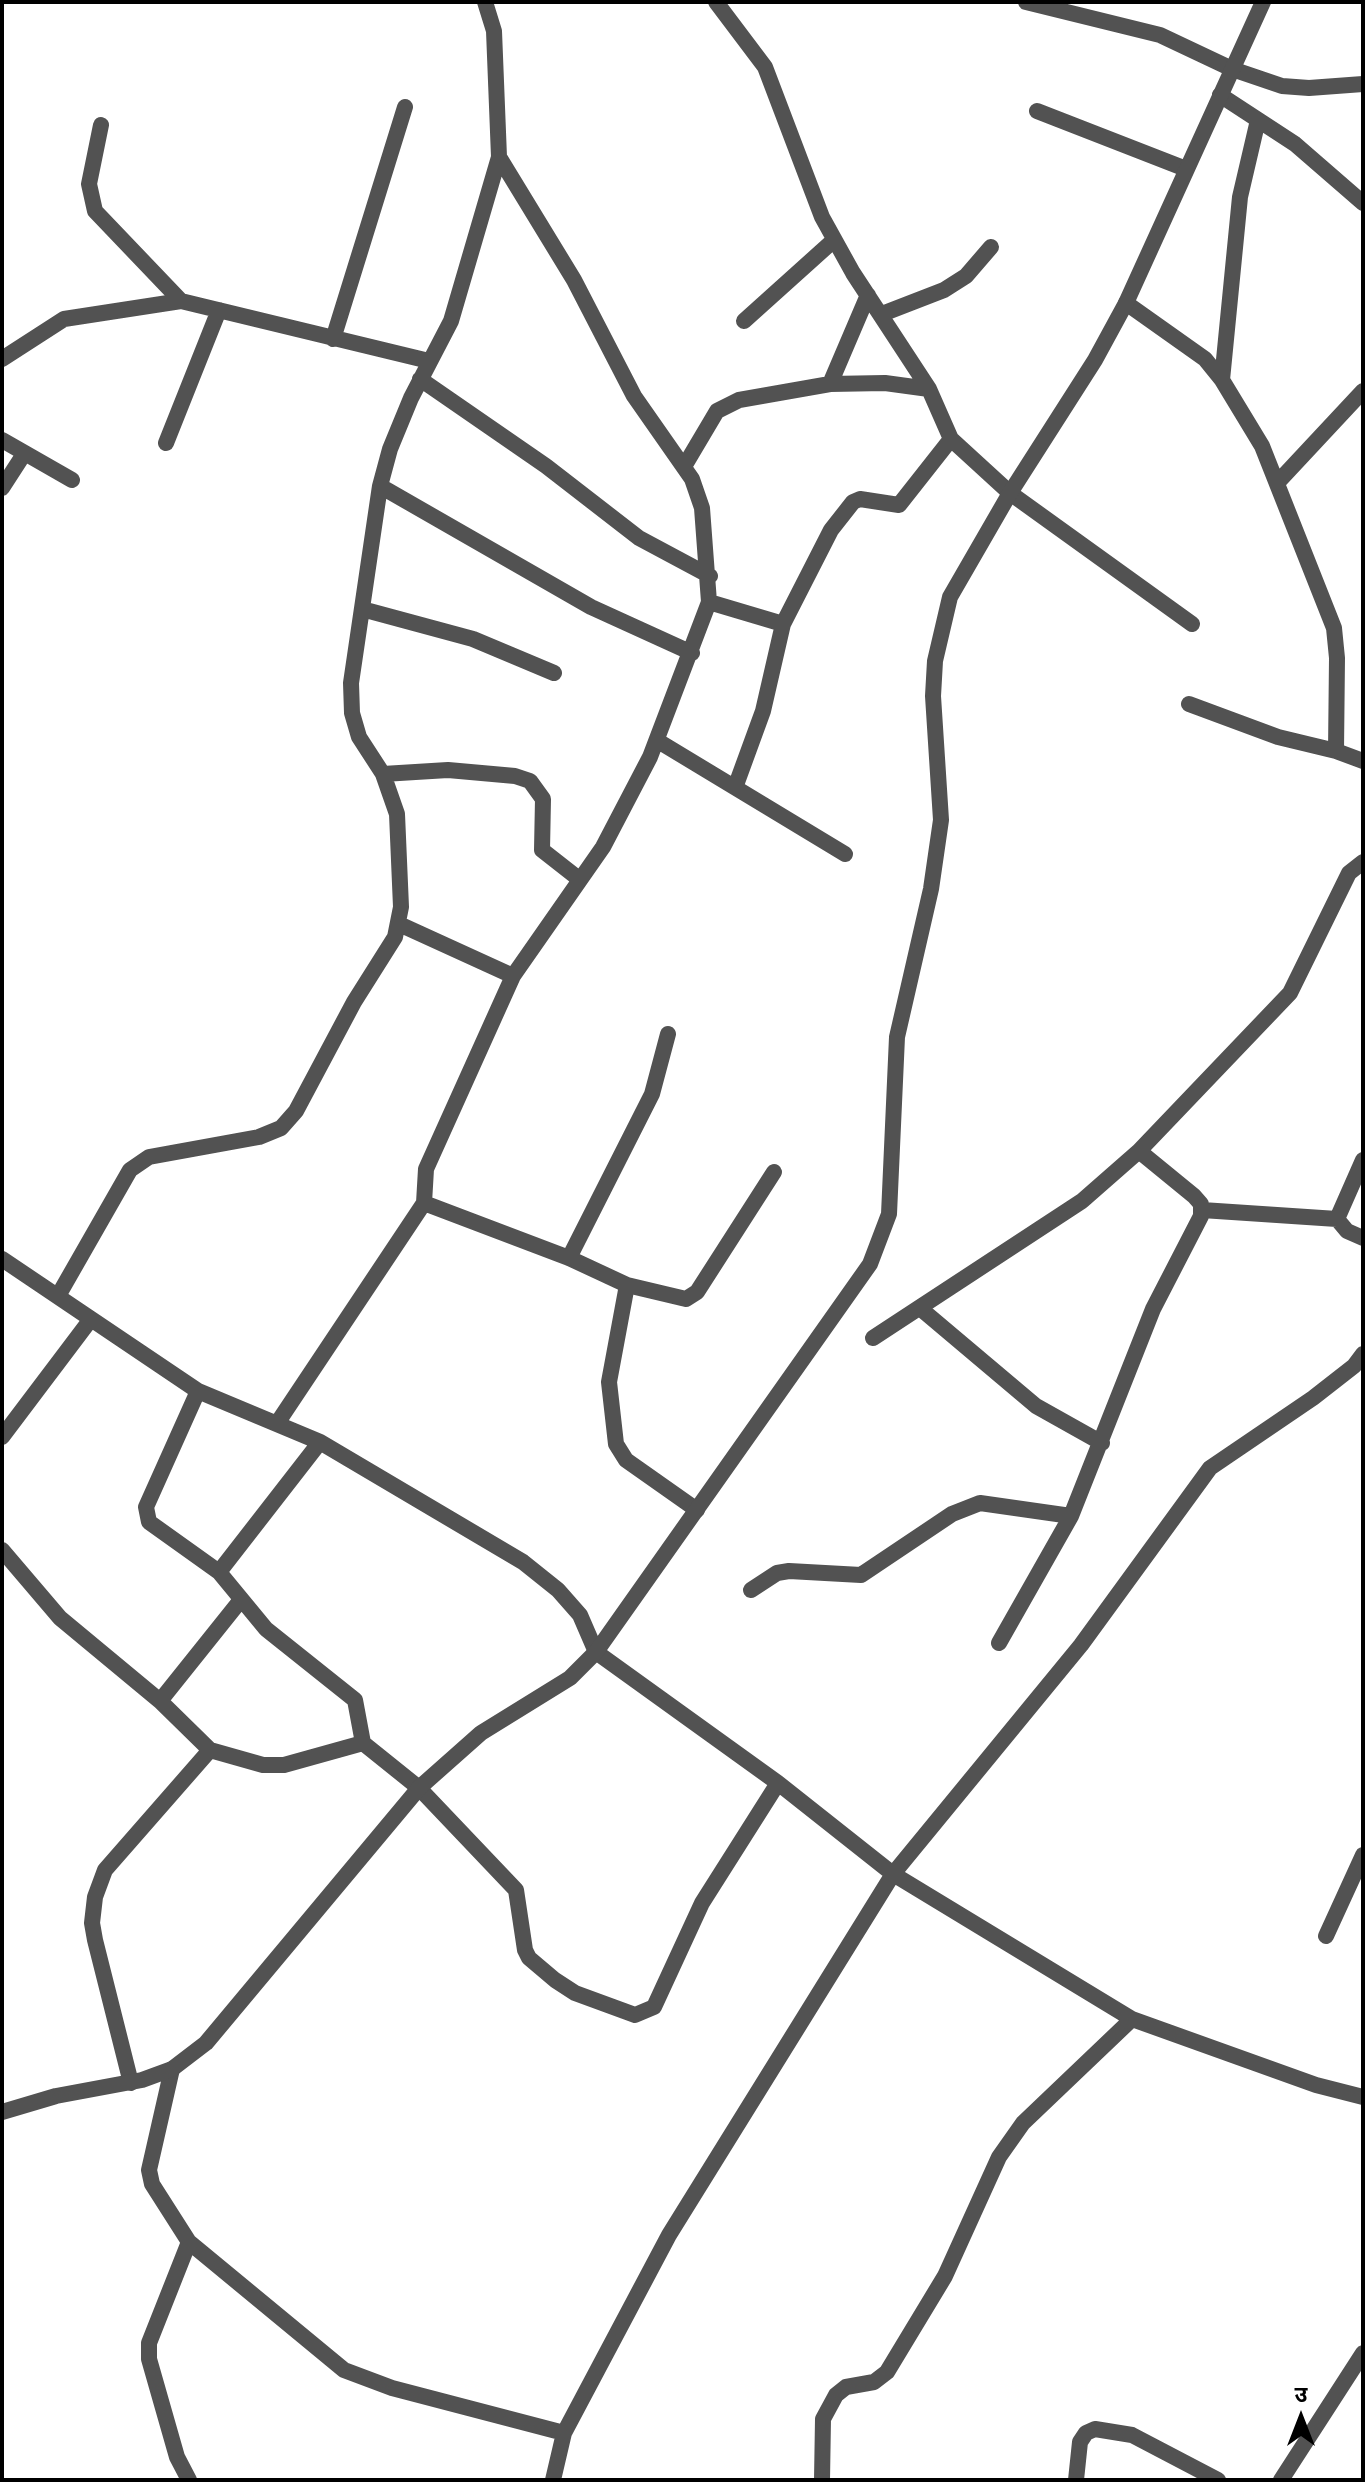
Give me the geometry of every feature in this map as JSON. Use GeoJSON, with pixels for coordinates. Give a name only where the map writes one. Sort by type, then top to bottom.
{"type":"FeatureCollection","features":[{"type":"Feature","properties":{"kind":"street"},"geometry":{"type":"LineString","coordinates":[[58,1296],[130,1170],[149,1157],[259,1137],[281,1128],[296,1111],[354,1002],[391,944],[399,924],[397,814],[383,774],[359,737],[352,713],[351,683],[380,486],[390,449],[420,379],[451,321],[499,157],[494,31],[485,2]]}},
{"type":"Feature","properties":{"kind":"street"},"geometry":{"type":"LineString","coordinates":[[716,2],[765,67],[822,217],[929,389],[951,439],[1010,493],[1192,624]]}},
{"type":"Feature","properties":{"kind":"street"},"geometry":{"type":"LineString","coordinates":[[1026,2],[1070,7],[1160,35],[1232,69],[1294,88],[1363,84]]}},
{"type":"Feature","properties":{"kind":"street"},"geometry":{"type":"LineString","coordinates":[[2,2112],[56,2096],[131,2083],[172,2069],[206,2043],[419,1788],[481,1733],[570,1678],[596,1652],[870,1264],[889,1214],[897,1037],[931,889],[941,820],[933,696],[935,661],[950,597],[1010,493],[1095,360],[1126,303],[1263,2]]}},
{"type":"Feature","properties":{"kind":"street"},"geometry":{"type":"LineString","coordinates":[[1220,95],[1295,144],[1363,203]]}},
{"type":"Feature","properties":{"kind":"street"},"geometry":{"type":"LineString","coordinates":[[333,339],[405,107]]}},
{"type":"Feature","properties":{"kind":"street"},"geometry":{"type":"LineString","coordinates":[[1037,111],[1186,169]]}},
{"type":"Feature","properties":{"kind":"street"},"geometry":{"type":"LineString","coordinates":[[1222,380],[1240,197],[1258,120]]}},
{"type":"Feature","properties":{"kind":"street"},"geometry":{"type":"LineString","coordinates":[[101,125],[89,184],[95,211],[181,301]]}},
{"type":"Feature","properties":{"kind":"street"},"geometry":{"type":"LineString","coordinates":[[278,1422],[424,1203],[426,1169],[513,976],[603,847],[658,741],[709,602],[710,576],[702,508],[685,465],[634,396],[574,280],[499,157]]}},
{"type":"Feature","properties":{"kind":"street"},"geometry":{"type":"LineString","coordinates":[[744,321],[834,240]]}},
{"type":"Feature","properties":{"kind":"street"},"geometry":{"type":"LineString","coordinates":[[882,314],[944,290],[966,276],[991,247]]}},
{"type":"Feature","properties":{"kind":"street"},"geometry":{"type":"LineString","coordinates":[[830,384],[868,295]]}},
{"type":"Feature","properties":{"kind":"street"},"geometry":{"type":"LineString","coordinates":[[2,359],[64,319],[181,301],[429,361]]}},
{"type":"Feature","properties":{"kind":"street"},"geometry":{"type":"LineString","coordinates":[[1126,303],[1194,351],[1222,380],[1262,446],[1334,628],[1337,658],[1336,751]]}},
{"type":"Feature","properties":{"kind":"street"},"geometry":{"type":"LineString","coordinates":[[166,443],[219,310]]}},
{"type":"Feature","properties":{"kind":"street"},"geometry":{"type":"LineString","coordinates":[[420,379],[546,466],[639,538],[710,576]]}},
{"type":"Feature","properties":{"kind":"street"},"geometry":{"type":"LineString","coordinates":[[685,465],[717,411],[727,404],[830,384],[885,383],[929,389]]}},
{"type":"Feature","properties":{"kind":"street"},"geometry":{"type":"LineString","coordinates":[[1278,482],[1363,391]]}},
{"type":"Feature","properties":{"kind":"street"},"geometry":{"type":"LineString","coordinates":[[736,785],[763,711],[783,624],[831,530],[853,502],[860,499],[899,505],[951,439]]}},
{"type":"Feature","properties":{"kind":"street"},"geometry":{"type":"LineString","coordinates":[[2,440],[72,480]]}},
{"type":"Feature","properties":{"kind":"street"},"geometry":{"type":"LineString","coordinates":[[2,488],[24,454]]}},
{"type":"Feature","properties":{"kind":"street"},"geometry":{"type":"LineString","coordinates":[[380,486],[591,607],[692,653]]}},
{"type":"Feature","properties":{"kind":"street"},"geometry":{"type":"LineString","coordinates":[[709,602],[783,624]]}},
{"type":"Feature","properties":{"kind":"street"},"geometry":{"type":"LineString","coordinates":[[362,609],[473,639],[554,673]]}},
{"type":"Feature","properties":{"kind":"street"},"geometry":{"type":"LineString","coordinates":[[1189,704],[1278,737],[1363,761]]}},
{"type":"Feature","properties":{"kind":"street"},"geometry":{"type":"LineString","coordinates":[[658,741],[736,785],[845,854]]}},
{"type":"Feature","properties":{"kind":"street"},"geometry":{"type":"LineString","coordinates":[[383,774],[448,770],[515,776],[530,781],[543,799],[542,850],[579,879]]}},
{"type":"Feature","properties":{"kind":"street"},"geometry":{"type":"LineString","coordinates":[[873,1338],[1082,1201],[1139,1151],[1290,993],[1332,904],[1349,873],[1362,859]]}},
{"type":"Feature","properties":{"kind":"street"},"geometry":{"type":"LineString","coordinates":[[399,924],[513,976]]}},
{"type":"Feature","properties":{"kind":"street"},"geometry":{"type":"LineString","coordinates":[[569,1258],[652,1094],[668,1034]]}},
{"type":"Feature","properties":{"kind":"street"},"geometry":{"type":"LineString","coordinates":[[999,1643],[1071,1516],[1153,1309],[1198,1224],[1202,1210],[1194,1196],[1139,1151]]}},
{"type":"Feature","properties":{"kind":"street"},"geometry":{"type":"LineString","coordinates":[[1337,1219],[1363,1160]]}},
{"type":"Feature","properties":{"kind":"street"},"geometry":{"type":"LineString","coordinates":[[424,1203],[569,1258],[627,1285],[686,1299],[697,1292],[774,1172]]}},
{"type":"Feature","properties":{"kind":"street"},"geometry":{"type":"LineString","coordinates":[[1202,1210],[1337,1219],[1347,1231],[1363,1238]]}},
{"type":"Feature","properties":{"kind":"street"},"geometry":{"type":"LineString","coordinates":[[2,1259],[198,1391],[320,1442],[523,1562],[558,1590],[580,1615],[596,1652],[778,1783],[893,1874],[1132,2019],[1316,2085],[1363,2097]]}},
{"type":"Feature","properties":{"kind":"street"},"geometry":{"type":"LineString","coordinates":[[627,1285],[609,1382],[616,1444],[626,1460],[697,1510]]}},
{"type":"Feature","properties":{"kind":"street"},"geometry":{"type":"LineString","coordinates":[[921,1309],[1036,1406],[1102,1443]]}},
{"type":"Feature","properties":{"kind":"street"},"geometry":{"type":"LineString","coordinates":[[2,1437],[91,1319]]}},
{"type":"Feature","properties":{"kind":"street"},"geometry":{"type":"LineString","coordinates":[[553,2480],[564,2433],[669,2235],[893,1874],[1081,1645],[1210,1468],[1360,1363]]}},
{"type":"Feature","properties":{"kind":"street"},"geometry":{"type":"LineString","coordinates":[[198,1391],[146,1507],[149,1522],[219,1572],[266,1629],[355,1700],[363,1743],[419,1788],[516,1890],[529,1958],[575,1993],[635,2015],[654,2007],[702,1903],[778,1783]]}},
{"type":"Feature","properties":{"kind":"street"},"geometry":{"type":"LineString","coordinates":[[219,1572],[320,1442]]}},
{"type":"Feature","properties":{"kind":"street"},"geometry":{"type":"LineString","coordinates":[[751,1590],[777,1573],[789,1571],[861,1575],[952,1514],[980,1503],[1071,1516]]}},
{"type":"Feature","properties":{"kind":"street"},"geometry":{"type":"LineString","coordinates":[[2,1550],[60,1618],[160,1701],[210,1750],[263,1765],[284,1765],[363,1743]]}},
{"type":"Feature","properties":{"kind":"street"},"geometry":{"type":"LineString","coordinates":[[160,1701],[240,1601]]}},
{"type":"Feature","properties":{"kind":"street"},"geometry":{"type":"LineString","coordinates":[[131,2083],[94,1931],[95,1897],[105,1870],[210,1750]]}},
{"type":"Feature","properties":{"kind":"street"},"geometry":{"type":"LineString","coordinates":[[1326,1936],[1361,1863]]}},
{"type":"Feature","properties":{"kind":"street"},"geometry":{"type":"LineString","coordinates":[[822,2480],[823,2419],[836,2395],[846,2387],[874,2382],[887,2372],[945,2276],[999,2157],[1023,2123],[1132,2019]]}},
{"type":"Feature","properties":{"kind":"street"},"geometry":{"type":"LineString","coordinates":[[172,2069],[149,2170],[152,2184],[189,2242],[344,2370],[392,2388],[564,2433]]}},
{"type":"Feature","properties":{"kind":"street"},"geometry":{"type":"LineString","coordinates":[[189,2242],[149,2343],[149,2359],[177,2457],[189,2480]]}},
{"type":"Feature","properties":{"kind":"street"},"geometry":{"type":"LineString","coordinates":[[1281,2480],[1363,2353]]}},
{"type":"Feature","properties":{"kind":"street"},"geometry":{"type":"LineString","coordinates":[[1076,2480],[1080,2442],[1086,2433],[1095,2429],[1132,2435],[1218,2480]]}}]}
